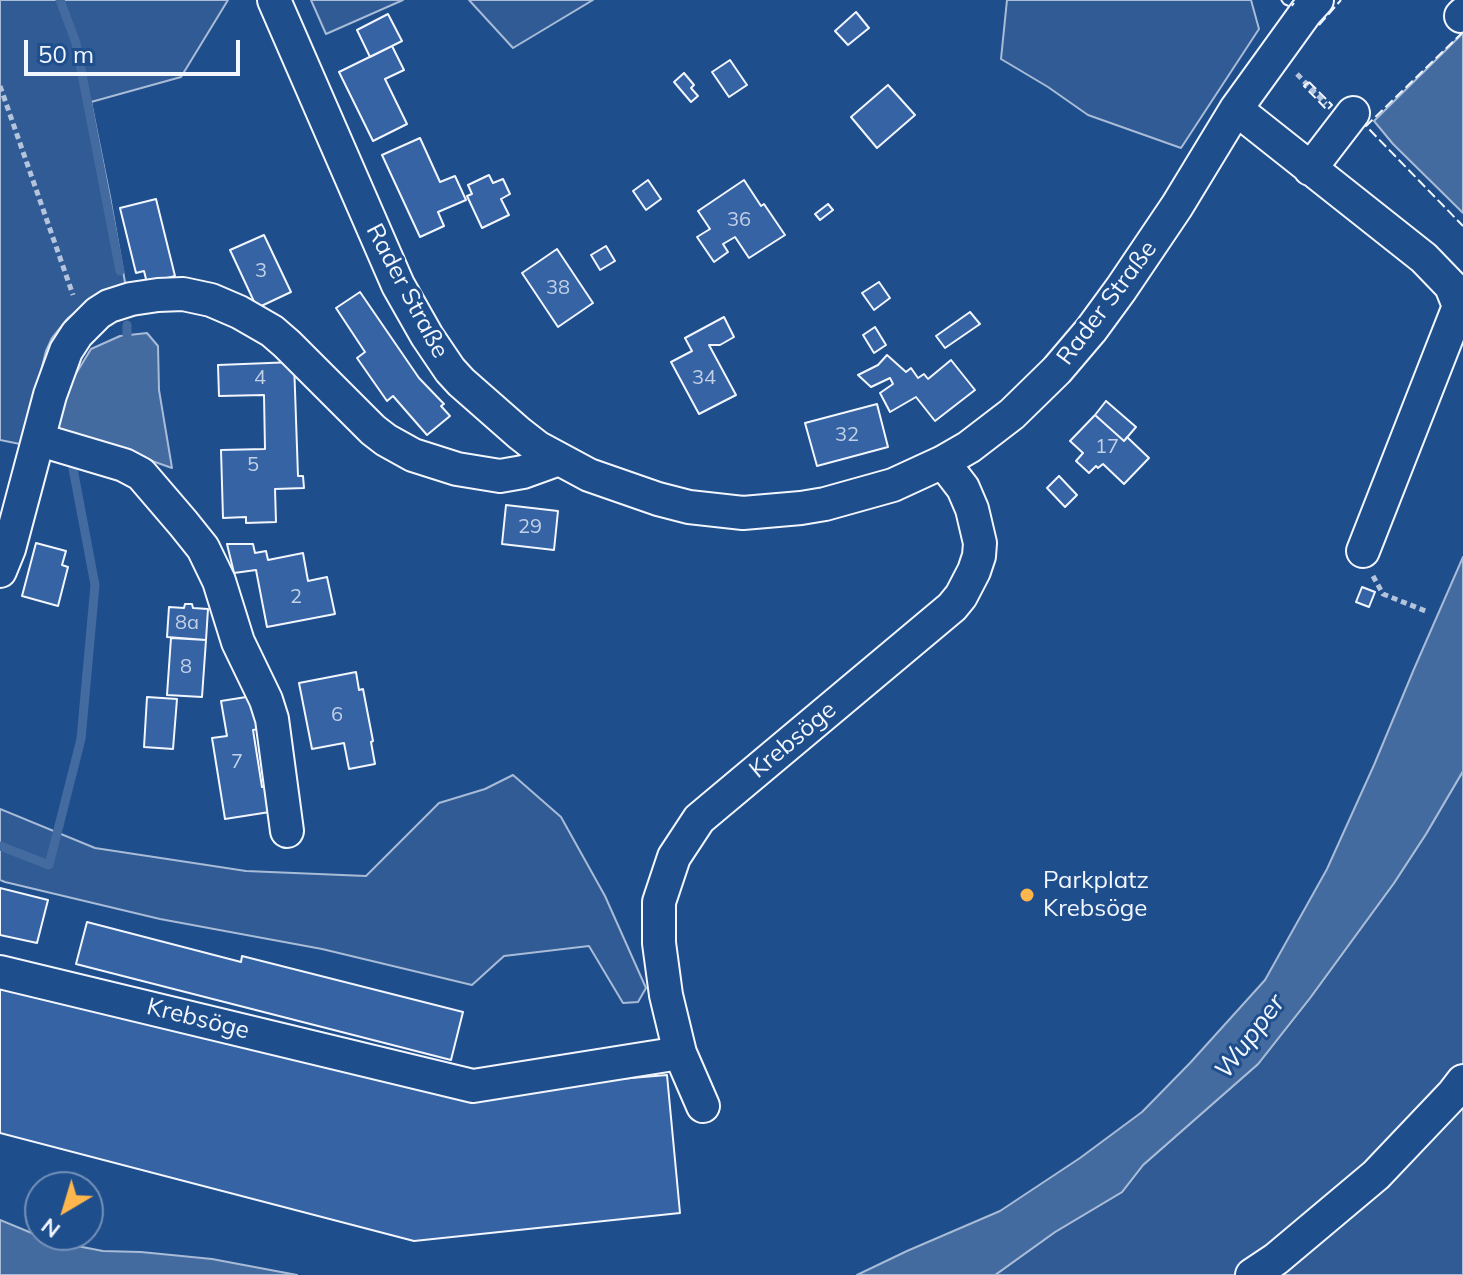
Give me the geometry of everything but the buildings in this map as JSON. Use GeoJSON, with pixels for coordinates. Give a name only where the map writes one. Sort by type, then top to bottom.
{"type":"FeatureCollection","features":[{"type":"Feature","properties":{"kind":"street","name":"Rader Straße"},"geometry":{"type":"LineString","coordinates":[[274,0],[398,285],[450,370],[475,397],[519,433],[589,475],[638,494],[689,507],[743,513],[825,504],[893,485],[969,447],[1012,414],[1057,370],[1091,330],[1177,206],[1236,109],[1311,6]]}},
{"type":"Feature","properties":{"kind":"street"},"geometry":{"type":"LineString","coordinates":[[1236,109],[1424,258],[1451,286],[1459,306],[1363,551]]}},
{"type":"Feature","properties":{"kind":"street"},"geometry":{"type":"LineString","coordinates":[[1310,169],[1341,110]]}},
{"type":"Feature","properties":{"kind":"street"},"geometry":{"type":"LineString","coordinates":[[0,571],[9,549],[58,368],[66,351],[98,313],[131,299],[183,294],[211,300],[239,312],[272,331],[373,430],[413,455],[457,469],[500,476],[523,472],[559,459]]}},
{"type":"Feature","properties":{"kind":"street"},"geometry":{"type":"LineString","coordinates":[[40,440],[124,465],[141,474],[203,548],[219,581],[238,642],[272,719],[287,831]]}},
{"type":"Feature","properties":{"kind":"street","name":"Krebsöge"},"geometry":{"type":"LineString","coordinates":[[703,1106],[680,1053],[666,995],[659,943],[659,902],[674,857],[699,819],[952,607],[961,596],[974,571],[980,543],[963,488],[943,462]]}},
{"type":"Feature","properties":{"kind":"street","name":"Krebsöge"},"geometry":{"type":"LineString","coordinates":[[0,972],[473,1086],[680,1053]]}},
{"type":"Feature","properties":{"kind":"street"},"geometry":{"type":"LineString","coordinates":[[1252,1275],[1276,1259],[1376,1175],[1463,1081]]}},
{"type":"Feature","properties":{"kind":"path"},"geometry":{"type":"LineString","coordinates":[[1305,83],[1341,110]]}},
{"type":"Feature","properties":{"kind":"path"},"geometry":{"type":"LineString","coordinates":[[0,86],[84,326]]}},
{"type":"Feature","properties":{"kind":"path"},"geometry":{"type":"LineString","coordinates":[[1383,594],[1428,612]]}},
{"type":"Feature","properties":{"kind":"shaded area"},"geometry":{"type":"Polygon","coordinates":[[[0,0],[228,0],[181,77],[91,102],[126,288],[78,310],[52,338],[46,351],[25,445],[0,440],[0,0]]]}},
{"type":"Feature","properties":{"kind":"shaded area"},"geometry":{"type":"Polygon","coordinates":[[[311,0],[403,0],[326,34],[311,0]]]}},
{"type":"Feature","properties":{"kind":"shaded area"},"geometry":{"type":"Polygon","coordinates":[[[469,0],[593,0],[513,48],[469,0]]]}},
{"type":"Feature","properties":{"kind":"shaded area"},"geometry":{"type":"Polygon","coordinates":[[[1007,0],[1251,0],[1259,29],[1181,148],[1088,115],[1001,59],[1007,0]]]}},
{"type":"Feature","properties":{"kind":"shaded area"},"geometry":{"type":"Polygon","coordinates":[[[1463,771],[1463,1275],[995,1275],[1055,1232],[1122,1192],[1143,1165],[1258,1064],[1394,883],[1463,771]]]}},
{"type":"Feature","properties":{"kind":"shaded area"},"geometry":{"type":"Polygon","coordinates":[[[513,775],[561,817],[605,896],[646,988],[638,1002],[623,1003],[589,946],[504,956],[472,985],[322,949],[160,919],[0,880],[0,809],[95,848],[246,871],[366,876],[439,803],[485,789],[513,775]]]}},
{"type":"Feature","properties":{"kind":"water"},"geometry":{"type":"Polygon","coordinates":[[[1463,33],[1463,213],[1374,121],[1463,33]]]}},
{"type":"Feature","properties":{"kind":"water"},"geometry":{"type":"Polygon","coordinates":[[[147,333],[158,346],[159,390],[172,468],[58,428],[69,385],[91,349],[120,336],[147,333]]]}},
{"type":"Feature","properties":{"kind":"water","name":"Wupper"},"geometry":{"type":"Polygon","coordinates":[[[1463,557],[1463,771],[1394,883],[1258,1064],[1143,1165],[1122,1192],[1055,1232],[995,1275],[857,1275],[1000,1211],[1080,1158],[1142,1112],[1265,980],[1327,869],[1463,557]]]}},
{"type":"Feature","properties":{"kind":"water"},"geometry":{"type":"Polygon","coordinates":[[[0,1220],[24,1230],[24,1251],[141,1252],[212,1259],[297,1275],[0,1275],[0,1220]]]}},
{"type":"Feature","properties":{"kind":"waterway"},"geometry":{"type":"LineString","coordinates":[[60,0],[76,43],[120,271]]}},
{"type":"Feature","properties":{"kind":"waterway"},"geometry":{"type":"LineString","coordinates":[[127,325],[127,345]]}},
{"type":"Feature","properties":{"kind":"waterway"},"geometry":{"type":"LineString","coordinates":[[0,846],[49,865],[81,739],[95,585],[71,458]]}},
{"type":"Feature","properties":{"kind":"fence"},"geometry":{"type":"LineString","coordinates":[[1281,0],[1291,7],[1294,3]]}},
{"type":"Feature","properties":{"kind":"fence"},"geometry":{"type":"LineString","coordinates":[[1319,25],[1341,0]]}},
{"type":"Feature","properties":{"kind":"fence"},"geometry":{"type":"LineString","coordinates":[[1463,32],[1366,126],[1463,226]]}},
{"type":"Feature","properties":{"kind":"fence"},"geometry":{"type":"LineString","coordinates":[[1309,82],[1332,105],[1327,110],[1304,86],[1309,82]]}},
{"type":"Feature","properties":{"kind":"place","name":"Parkplatz Krebsöge"},"geometry":{"type":"Point","coordinates":[1027,895]}}]}
